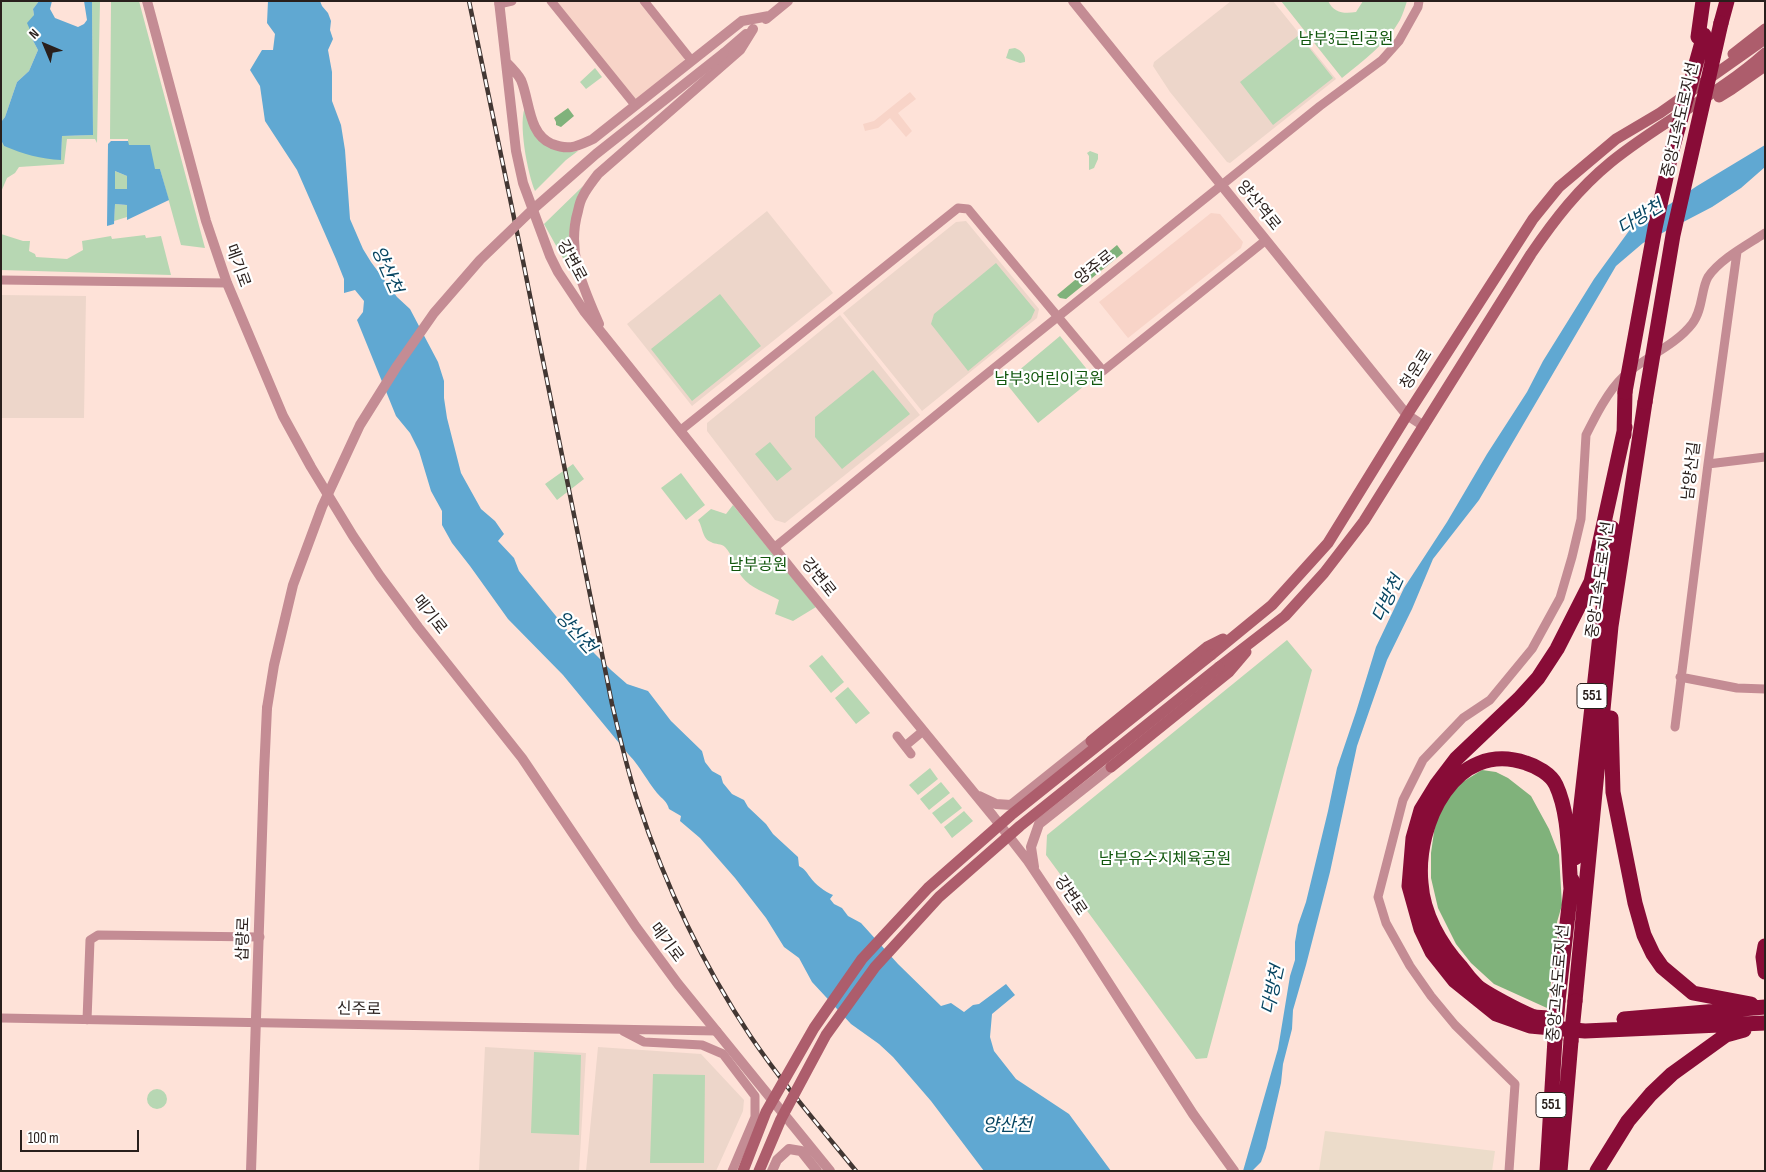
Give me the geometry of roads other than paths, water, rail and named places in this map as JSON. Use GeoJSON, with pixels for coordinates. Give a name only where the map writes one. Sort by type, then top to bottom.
{"type":"FeatureCollection","features":[{"type":"Feature","properties":{"kind":"highway","name":"551"},"geometry":{"type":"LineString","coordinates":[[1701,36],[1703,1]]}},
{"type":"Feature","properties":{"kind":"highway","name":"551"},"geometry":{"type":"LineString","coordinates":[[1701,36],[1712,1]]}},
{"type":"Feature","properties":{"kind":"highway","name":"중앙고속도로지선"},"geometry":{"type":"LineString","coordinates":[[1560,1171],[1611,626],[1645,402],[1673,235],[1726,1]]}},
{"type":"Feature","properties":{"kind":"highway","name":"중앙고속도로지선"},"geometry":{"type":"LineString","coordinates":[[1547,1171],[1558,1001],[1602,602],[1625,427],[1625,392],[1655,228],[1672,150],[1701,36]]}},
{"type":"Feature","properties":{"kind":"highway"},"geometry":{"type":"LineString","coordinates":[[1625,427],[1591,582],[1557,649],[1538,678],[1519,700],[1456,758],[1421,810],[1413,838],[1409,886],[1421,929],[1432,952],[1456,981],[1496,1014],[1530,1026],[1584,1030],[1765,1023]]}},
{"type":"Feature","properties":{"kind":"highway"},"geometry":{"type":"LineString","coordinates":[[1611,626],[1613,792],[1635,902],[1644,935],[1662,967],[1693,993],[1765,1007]]}},
{"type":"Feature","properties":{"kind":"highway"},"geometry":{"type":"LineString","coordinates":[[1571,889],[1565,813],[1556,783],[1550,776],[1533,765],[1516,759],[1492,759],[1478,762],[1456,778],[1437,805],[1423,838],[1420,860],[1421,883],[1425,907],[1434,930],[1453,959],[1480,988],[1532,1016],[1587,1023],[1765,1007]]}},
{"type":"Feature","properties":{"kind":"highway"},"geometry":{"type":"LineString","coordinates":[[1765,946],[1763,957],[1765,972]]}},
{"type":"Feature","properties":{"kind":"highway"},"geometry":{"type":"LineString","coordinates":[[1597,1171],[1628,1121],[1651,1094],[1672,1074],[1726,1035],[1765,1023]]}},
{"type":"Feature","properties":{"kind":"main road","name":"청운로"},"geometry":{"type":"LineString","coordinates":[[1660,113],[1765,29]]}},
{"type":"Feature","properties":{"kind":"main road","name":"청운로"},"geometry":{"type":"LineString","coordinates":[[743,1171],[771,1104],[814,1028],[862,959],[928,888],[1011,815],[1272,605],[1328,543],[1407,415],[1533,219],[1559,187],[1616,139],[1660,113],[1765,39]]}},
{"type":"Feature","properties":{"kind":"main road"},"geometry":{"type":"LineString","coordinates":[[759,1171],[781,1119],[826,1035],[875,967],[939,897],[1020,826],[1219,666],[1285,616],[1324,573],[1364,521],[1556,217],[1582,187],[1612,161],[1713,94],[1765,53]]}},
{"type":"Feature","properties":{"kind":"main road"},"geometry":{"type":"LineString","coordinates":[[1647,136],[1732,89],[1765,66]]}},
{"type":"Feature","properties":{"kind":"main road"},"geometry":{"type":"LineString","coordinates":[[1091,741],[1207,647],[1246,627]]}},
{"type":"Feature","properties":{"kind":"main road"},"geometry":{"type":"LineString","coordinates":[[1111,767],[1229,672],[1261,634]]}},
{"type":"Feature","properties":{"kind":"street","name":"메기로"},"geometry":{"type":"LineString","coordinates":[[146,1],[206,221],[244,327],[283,416],[353,536],[418,627],[522,758],[636,927],[678,984],[830,1171]]}},
{"type":"Feature","properties":{"kind":"street"},"geometry":{"type":"LineString","coordinates":[[499,3],[512,1]]}},
{"type":"Feature","properties":{"kind":"street"},"geometry":{"type":"LineString","coordinates":[[550,1],[635,105]]}},
{"type":"Feature","properties":{"kind":"street"},"geometry":{"type":"LineString","coordinates":[[644,1],[691,60]]}},
{"type":"Feature","properties":{"kind":"street"},"geometry":{"type":"LineString","coordinates":[[603,334],[582,284],[574,259],[575,222],[582,197],[598,174],[740,50],[753,29],[788,1]]}},
{"type":"Feature","properties":{"kind":"street","name":"양산역로"},"geometry":{"type":"LineString","coordinates":[[1073,1],[1407,415],[1424,426]]}},
{"type":"Feature","properties":{"kind":"street","name":"양주로"},"geometry":{"type":"LineString","coordinates":[[775,547],[1058,316],[1315,110],[1382,60],[1399,41],[1418,7],[1419,1]]}},
{"type":"Feature","properties":{"kind":"street","name":"강변로"},"geometry":{"type":"LineString","coordinates":[[499,3],[516,150],[523,183],[550,256],[566,285],[584,311],[1035,871],[1175,1085],[1234,1171]]}},
{"type":"Feature","properties":{"kind":"street"},"geometry":{"type":"LineString","coordinates":[[506,62],[520,79],[537,131],[545,141],[573,148],[593,139],[742,20],[769,16]]}},
{"type":"Feature","properties":{"kind":"street","name":"삽량로"},"geometry":{"type":"LineString","coordinates":[[251,1171],[264,773],[268,708],[274,665],[293,585],[322,507],[360,425],[397,366],[434,313],[480,260],[531,210],[596,154],[753,29]]}},
{"type":"Feature","properties":{"kind":"street"},"geometry":{"type":"LineString","coordinates":[[681,430],[958,208],[968,209],[1103,371],[1266,240]]}},
{"type":"Feature","properties":{"kind":"street"},"geometry":{"type":"LineString","coordinates":[[1509,1171],[1515,1084],[1455,1025],[1431,996],[1415,973],[1386,923],[1378,898],[1403,800],[1423,760],[1463,718],[1490,700],[1532,649],[1560,598],[1581,519],[1586,435],[1592,423],[1622,378],[1683,334],[1693,322],[1700,308],[1707,278],[1726,260],[1765,233]]}},
{"type":"Feature","properties":{"kind":"street","name":"남양산길"},"geometry":{"type":"LineString","coordinates":[[1674,727],[1737,252]]}},
{"type":"Feature","properties":{"kind":"street"},"geometry":{"type":"LineString","coordinates":[[1,280],[227,283]]}},
{"type":"Feature","properties":{"kind":"street"},"geometry":{"type":"LineString","coordinates":[[1708,464],[1765,457]]}},
{"type":"Feature","properties":{"kind":"street"},"geometry":{"type":"LineString","coordinates":[[1680,677],[1737,688],[1765,689]]}},
{"type":"Feature","properties":{"kind":"street"},"geometry":{"type":"LineString","coordinates":[[905,746],[923,731]]}},
{"type":"Feature","properties":{"kind":"street"},"geometry":{"type":"LineString","coordinates":[[897,736],[911,754]]}},
{"type":"Feature","properties":{"kind":"street"},"geometry":{"type":"LineString","coordinates":[[974,794],[996,804],[1011,805],[1091,741]]}},
{"type":"Feature","properties":{"kind":"street"},"geometry":{"type":"LineString","coordinates":[[1035,871],[1031,847],[1040,824],[1111,767]]}},
{"type":"Feature","properties":{"kind":"street"},"geometry":{"type":"LineString","coordinates":[[87,1020],[90,940],[98,935],[260,937]]}},
{"type":"Feature","properties":{"kind":"street","name":"신주로"},"geometry":{"type":"LineString","coordinates":[[1,1018],[717,1031]]}},
{"type":"Feature","properties":{"kind":"street"},"geometry":{"type":"LineString","coordinates":[[620,1030],[644,1042],[702,1045],[723,1054],[755,1096],[755,1117],[732,1171]]}},
{"type":"Feature","properties":{"kind":"street"},"geometry":{"type":"LineString","coordinates":[[772,1171],[777,1160],[789,1149],[801,1151],[817,1171]]}},
{"type":"Feature","properties":{"kind":"water"},"geometry":{"type":"Polygon","coordinates":[[[39,1],[52,1],[50,9],[55,18],[78,27],[87,20],[84,1],[92,1],[93,135],[62,136],[61,160],[39,157],[18,151],[4,146],[1,140],[1,122],[5,117],[17,82],[29,71],[38,50],[30,35],[31,32],[27,23],[34,15],[33,9],[39,1]]]}},
{"type":"Feature","properties":{"kind":"water","name":"양산천"},"geometry":{"type":"Polygon","coordinates":[[[268,1],[320,1],[328,13],[333,39],[328,50],[332,72],[332,101],[341,125],[345,150],[350,219],[371,262],[397,297],[410,309],[438,362],[444,381],[447,418],[461,473],[481,509],[495,521],[504,534],[498,541],[514,558],[519,571],[569,632],[580,639],[627,684],[648,691],[671,721],[702,751],[705,762],[712,771],[721,776],[723,783],[732,794],[744,800],[773,834],[798,857],[799,866],[804,869],[812,880],[823,890],[833,895],[830,899],[834,904],[842,908],[848,916],[861,923],[898,964],[941,1006],[951,1003],[964,1012],[973,1005],[979,1004],[1006,984],[1015,995],[992,1014],[990,1037],[994,1051],[1016,1079],[1069,1114],[1111,1171],[984,1171],[931,1101],[893,1057],[879,1044],[851,1024],[812,982],[799,958],[784,947],[766,918],[735,878],[700,838],[680,821],[681,816],[669,809],[666,802],[653,788],[637,764],[563,675],[508,619],[452,543],[442,525],[442,511],[431,491],[419,451],[410,433],[396,416],[357,320],[363,312],[364,301],[355,290],[344,293],[344,279],[297,170],[265,121],[260,86],[250,70],[262,50],[273,50],[275,34],[267,23],[268,1]]]}},
{"type":"Feature","properties":{"kind":"water"},"geometry":{"type":"Polygon","coordinates":[[[111,141],[128,141],[129,145],[150,145],[155,169],[160,169],[169,200],[127,220],[127,205],[115,204],[114,224],[107,226],[108,144],[111,141]],[[115,171],[115,189],[127,189],[127,176],[115,171]]]}},
{"type":"Feature","properties":{"kind":"water"},"geometry":{"type":"Polygon","coordinates":[[[1765,145],[1765,167],[1741,188],[1712,207],[1643,243],[1616,266],[1479,500],[1433,559],[1412,609],[1387,660],[1357,746],[1330,872],[1293,1010],[1292,1029],[1266,1148],[1261,1162],[1252,1171],[1243,1171],[1278,1049],[1290,976],[1295,960],[1295,942],[1298,925],[1306,902],[1337,768],[1376,647],[1404,588],[1527,392],[1543,361],[1594,279],[1634,224],[1765,145]]]}},
{"type":"Feature","properties":{"kind":"railway"},"geometry":{"type":"LineString","coordinates":[[469,1],[612,704],[638,802],[673,894],[701,953],[733,1010],[776,1072],[856,1171]]}},
{"type":"Feature","properties":{"kind":"park label","name":"남부3근린공원"},"geometry":{"type":"Point","coordinates":[1346,40]}},
{"type":"Feature","properties":{"kind":"park label","name":"남부3어린이공원"},"geometry":{"type":"Point","coordinates":[1049,380]}},
{"type":"Feature","properties":{"kind":"park label","name":"남부공원"},"geometry":{"type":"Point","coordinates":[758,566]}},
{"type":"Feature","properties":{"kind":"park label","name":"남부유수지체육공원"},"geometry":{"type":"Point","coordinates":[1165,860]}},
{"type":"Feature","properties":{"kind":"water label","name":"다방천"},"geometry":{"type":"Point","coordinates":[1641,218]}},
{"type":"Feature","properties":{"kind":"water label","name":"다방천"},"geometry":{"type":"Point","coordinates":[1389,599]}},
{"type":"Feature","properties":{"kind":"water label","name":"다방천"},"geometry":{"type":"Point","coordinates":[1274,990]}}]}
